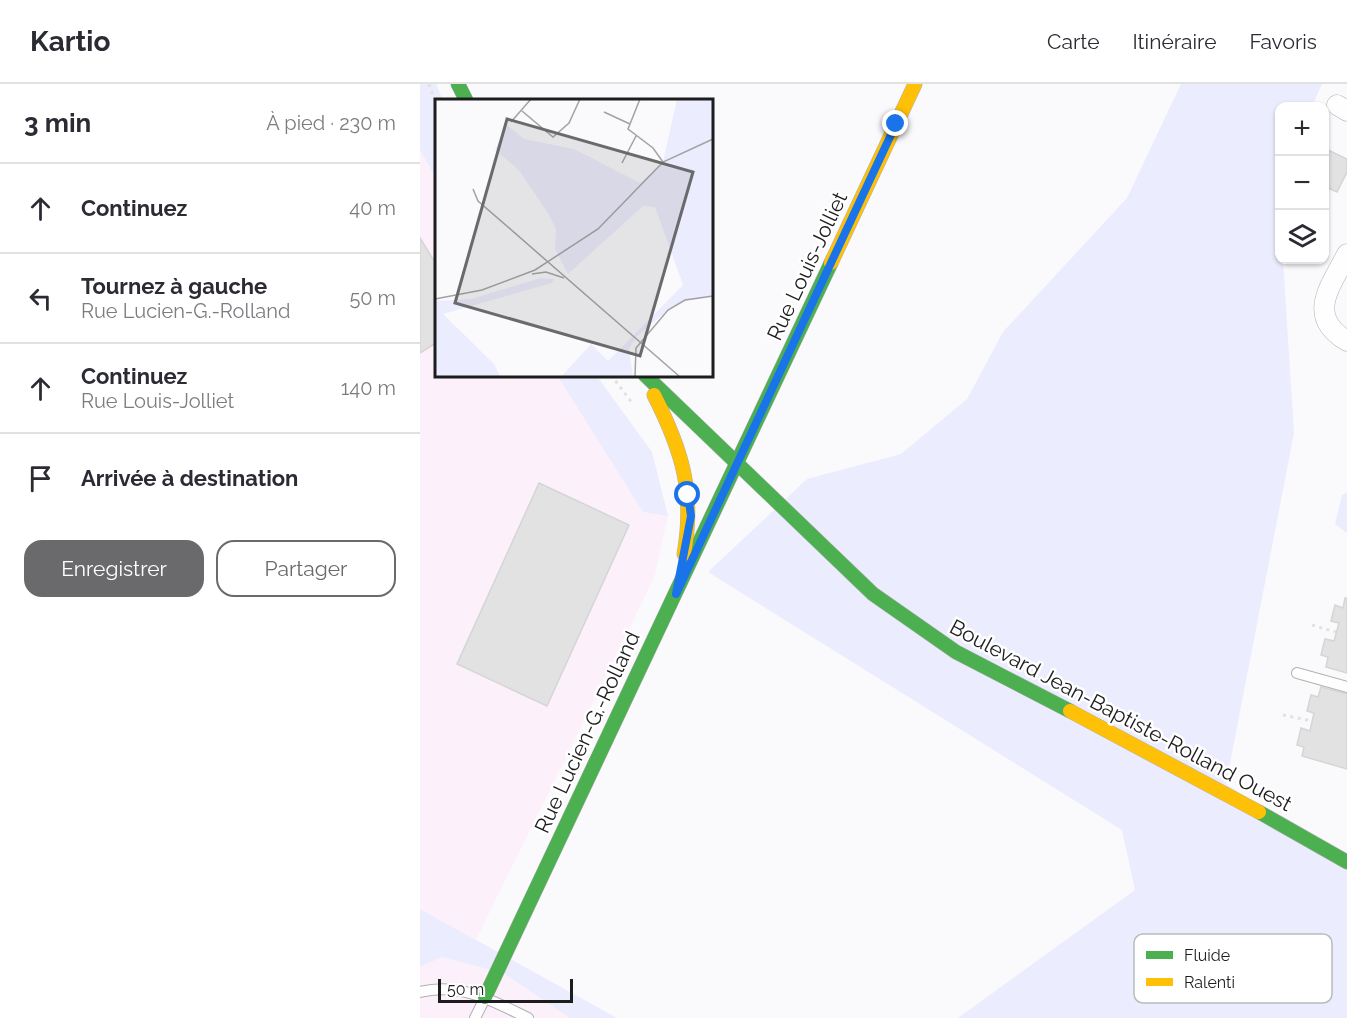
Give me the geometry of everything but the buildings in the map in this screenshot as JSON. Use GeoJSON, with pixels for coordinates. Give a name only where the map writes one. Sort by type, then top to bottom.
{"type":"FeatureCollection","features":[{"type":"Feature","properties":{"kind":"street"},"geometry":{"type":"LineString","coordinates":[[458,84],[466,99]]}},
{"type":"Feature","properties":{"kind":"street","name":"Rue Louis-Jolliet"},"geometry":{"type":"LineString","coordinates":[[737,465],[915,84]]}},
{"type":"Feature","properties":{"kind":"street"},"geometry":{"type":"LineString","coordinates":[[1347,254],[1323,303],[1327,321],[1335,334],[1347,341]]}},
{"type":"Feature","properties":{"kind":"street"},"geometry":{"type":"LineString","coordinates":[[645,376],[678,444],[685,467],[691,516],[676,594]]}},
{"type":"Feature","properties":{"kind":"street","name":"Boulevard Jean-Baptiste-Rolland Ouest"},"geometry":{"type":"LineString","coordinates":[[646,376],[873,594],[956,652],[1183,769],[1347,862]]}},
{"type":"Feature","properties":{"kind":"street","name":"Rue Lucien-G.-Rolland"},"geometry":{"type":"LineString","coordinates":[[485,997],[737,465]]}},
{"type":"Feature","properties":{"kind":"lane"},"geometry":{"type":"LineString","coordinates":[[1297,673],[1347,687]]}},
{"type":"Feature","properties":{"kind":"lane"},"geometry":{"type":"LineString","coordinates":[[420,992],[455,988],[485,997],[528,1018]]}},
{"type":"Feature","properties":{"kind":"lane","name":"Rue Lucien-G.-Rolland"},"geometry":{"type":"LineString","coordinates":[[475,1018],[485,997]]}},
{"type":"Feature","properties":{"kind":"path"},"geometry":{"type":"LineString","coordinates":[[429,84],[435,101]]}},
{"type":"Feature","properties":{"kind":"path"},"geometry":{"type":"LineString","coordinates":[[1312,626],[1336,632]]}},
{"type":"Feature","properties":{"kind":"path"},"geometry":{"type":"LineString","coordinates":[[1283,715],[1312,721]]}},
{"type":"Feature","properties":{"kind":"shaded area"},"geometry":{"type":"Polygon","coordinates":[[[420,84],[436,84],[443,99],[435,99],[435,176],[420,150],[420,84]]]}},
{"type":"Feature","properties":{"kind":"shaded area"},"geometry":{"type":"Polygon","coordinates":[[[1181,84],[1322,84],[1314,102],[1275,102],[1275,264],[1283,264],[1294,433],[1226,784],[1347,862],[1347,1018],[958,1018],[1135,890],[1122,830],[708,572],[807,479],[901,454],[967,399],[1003,332],[1127,198],[1181,84]]]}},
{"type":"Feature","properties":{"kind":"shaded area"},"geometry":{"type":"Polygon","coordinates":[[[420,150],[435,176],[435,376],[558,376],[643,512],[668,516],[654,578],[476,940],[420,909],[420,150]]]}},
{"type":"Feature","properties":{"kind":"shaded area"},"geometry":{"type":"Polygon","coordinates":[[[558,376],[597,376],[652,452],[668,516],[643,512],[558,376]]]}},
{"type":"Feature","properties":{"kind":"shaded area"},"geometry":{"type":"Polygon","coordinates":[[[1347,492],[1347,533],[1335,524],[1342,495],[1347,492]]]}},
{"type":"Feature","properties":{"kind":"shaded area"},"geometry":{"type":"Polygon","coordinates":[[[420,909],[617,1018],[570,1018],[503,973],[442,957],[420,967],[420,909]]]}},
{"type":"Feature","properties":{"kind":"shaded area"},"geometry":{"type":"Polygon","coordinates":[[[442,957],[503,973],[570,1018],[420,1018],[420,967],[442,957]]]}},
{"type":"Feature","properties":{"kind":"traffic: fast"},"geometry":{"type":"LineString","coordinates":[[458,84],[466,99]]}},
{"type":"Feature","properties":{"kind":"traffic: fast"},"geometry":{"type":"LineString","coordinates":[[485,997],[831,263]]}},
{"type":"Feature","properties":{"kind":"traffic: fast"},"geometry":{"type":"LineString","coordinates":[[646,376],[873,594],[956,652],[1070,711]]}},
{"type":"Feature","properties":{"kind":"traffic: fast"},"geometry":{"type":"LineString","coordinates":[[1259,812],[1347,862]]}},
{"type":"Feature","properties":{"kind":"traffic: slow"},"geometry":{"type":"LineString","coordinates":[[831,263],[915,84]]}},
{"type":"Feature","properties":{"kind":"traffic: slow"},"geometry":{"type":"LineString","coordinates":[[654,395],[672,434],[684,472],[688,511],[684,554]]}},
{"type":"Feature","properties":{"kind":"traffic: slow"},"geometry":{"type":"LineString","coordinates":[[1070,711],[1259,812]]}},
{"type":"Feature","properties":{"kind":"route"},"geometry":{"type":"LineString","coordinates":[[688,495],[691,516],[676,594],[896,124]]}}]}
